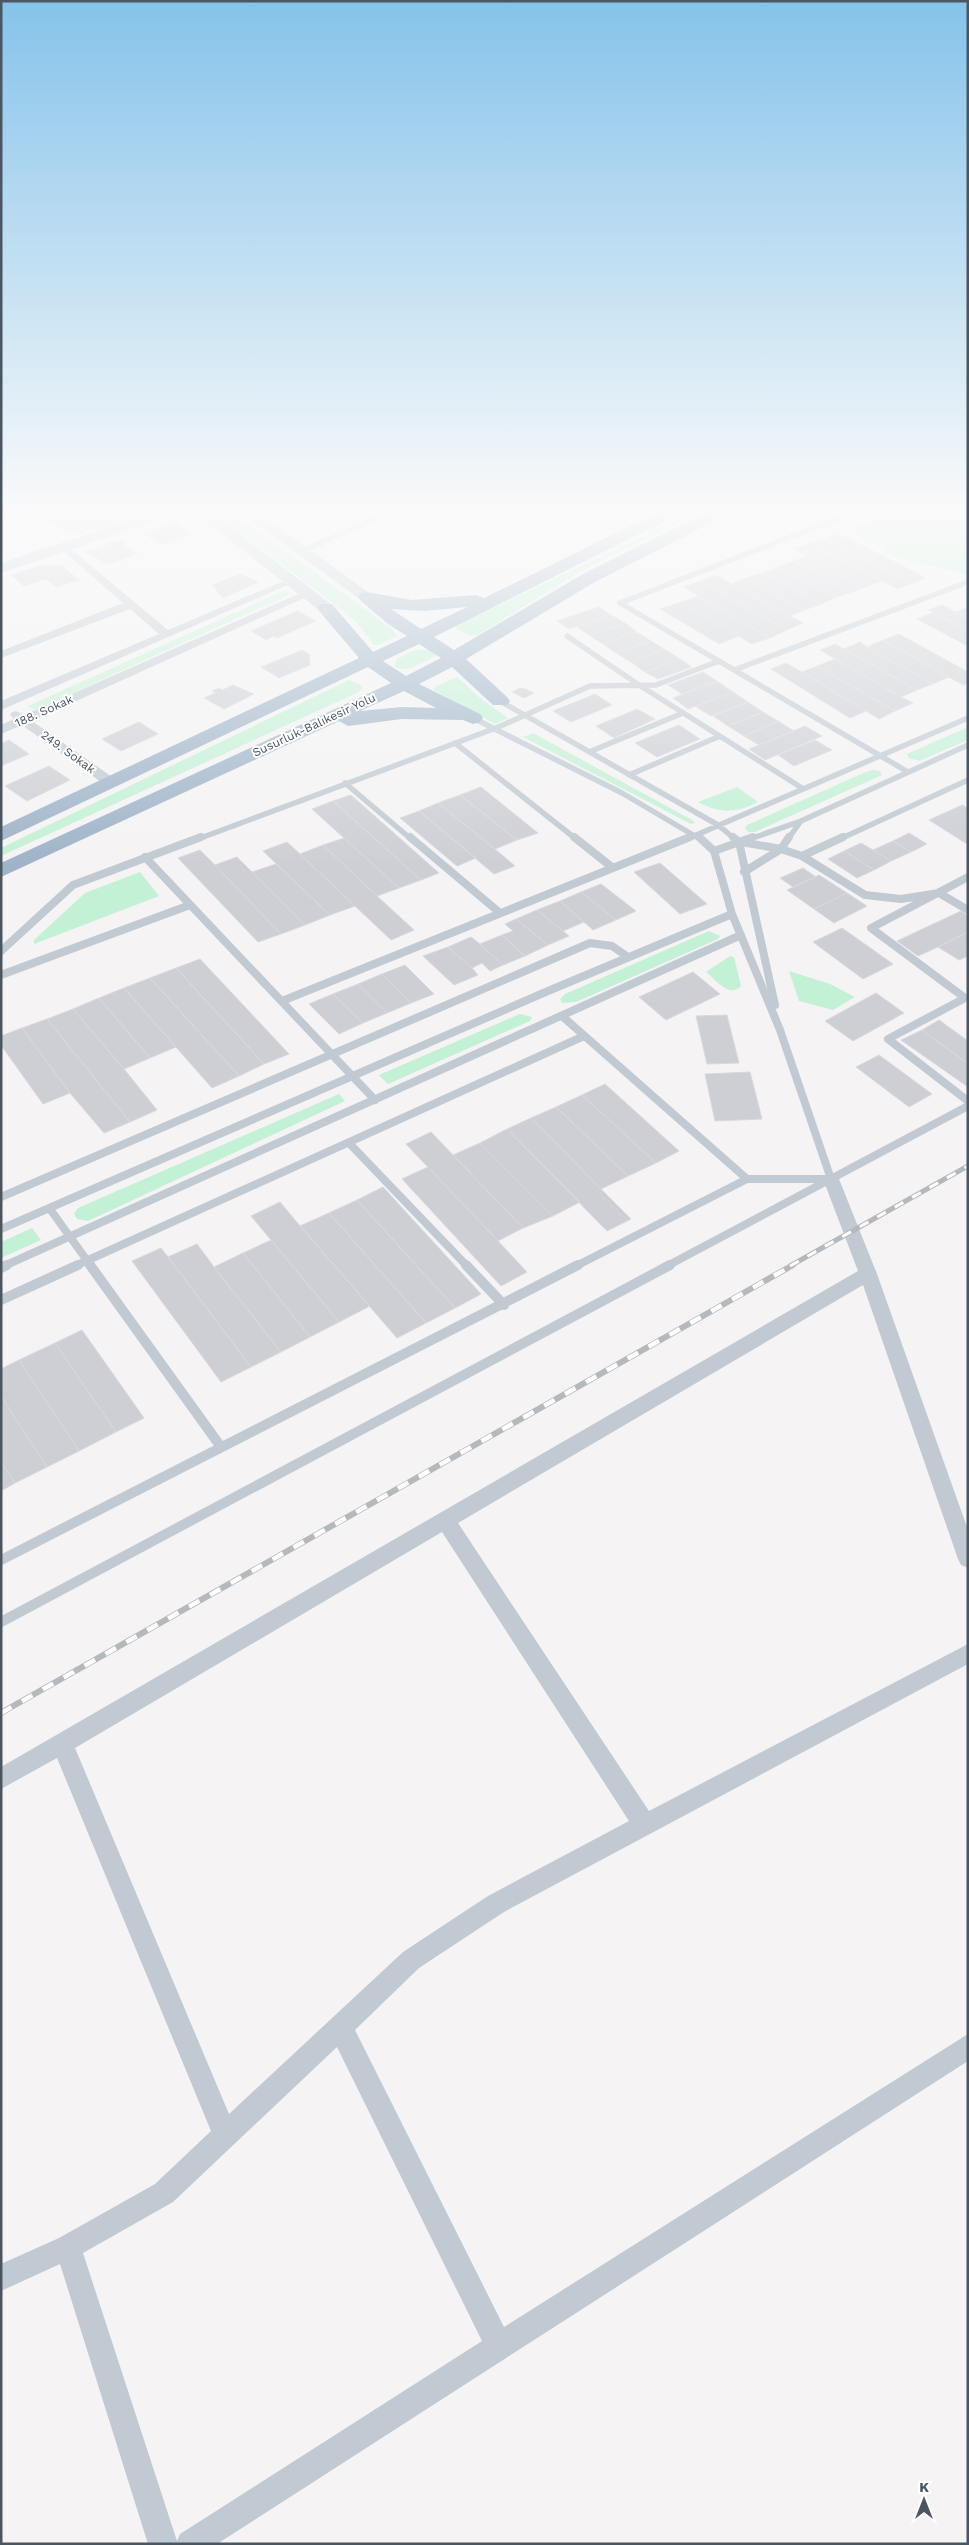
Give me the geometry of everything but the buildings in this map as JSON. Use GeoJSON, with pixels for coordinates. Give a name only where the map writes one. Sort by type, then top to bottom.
{"type":"FeatureCollection","features":[{"type":"Feature","properties":{"kind":"highway"},"geometry":{"type":"LineString","coordinates":[[279,701],[318,676],[335,653],[336,632],[334,628]]}},
{"type":"Feature","properties":{"kind":"highway"},"geometry":{"type":"LineString","coordinates":[[343,628],[370,660],[404,684],[473,718]]}},
{"type":"Feature","properties":{"kind":"highway"},"geometry":{"type":"LineString","coordinates":[[408,628],[454,658],[500,701]]}},
{"type":"Feature","properties":{"kind":"highway"},"geometry":{"type":"LineString","coordinates":[[1,835],[279,701],[439,628]]}},
{"type":"Feature","properties":{"kind":"highway","name":"Susurluk-Balıkesir Yolu"},"geometry":{"type":"LineString","coordinates":[[1,871],[404,684],[508,628]]}},
{"type":"Feature","properties":{"kind":"highway"},"geometry":{"type":"LineString","coordinates":[[500,701],[482,670],[487,653],[509,628]]}},
{"type":"Feature","properties":{"kind":"highway"},"geometry":{"type":"LineString","coordinates":[[296,734],[368,715],[430,713],[473,718]]}},
{"type":"Feature","properties":{"kind":"street"},"geometry":{"type":"LineString","coordinates":[[1,655],[70,628]]}},
{"type":"Feature","properties":{"kind":"street"},"geometry":{"type":"LineString","coordinates":[[159,628],[167,635]]}},
{"type":"Feature","properties":{"kind":"street","name":"188. Sokak"},"geometry":{"type":"LineString","coordinates":[[2,705],[184,628]]}},
{"type":"Feature","properties":{"kind":"street","name":"188. Sokak"},"geometry":{"type":"LineString","coordinates":[[1,730],[229,628]]}},
{"type":"Feature","properties":{"kind":"street","name":"249. Sokak"},"geometry":{"type":"LineString","coordinates":[[2,705],[110,782]]}},
{"type":"Feature","properties":{"kind":"street"},"geometry":{"type":"LineString","coordinates":[[831,1179],[868,1274],[968,1559]]}},
{"type":"Feature","properties":{"kind":"street"},"geometry":{"type":"LineString","coordinates":[[1,1778],[868,1274]]}},
{"type":"Feature","properties":{"kind":"street"},"geometry":{"type":"LineString","coordinates":[[445,1520],[646,1824]]}},
{"type":"Feature","properties":{"kind":"street"},"geometry":{"type":"LineString","coordinates":[[1,2278],[68,2247],[164,2193],[411,1960],[496,1904],[968,1653]]}},
{"type":"Feature","properties":{"kind":"street"},"geometry":{"type":"LineString","coordinates":[[62,1743],[225,2135]]}},
{"type":"Feature","properties":{"kind":"street"},"geometry":{"type":"LineString","coordinates":[[340,2026],[499,2346]]}},
{"type":"Feature","properties":{"kind":"street"},"geometry":{"type":"LineString","coordinates":[[190,2544],[968,2046]]}},
{"type":"Feature","properties":{"kind":"street"},"geometry":{"type":"LineString","coordinates":[[68,2247],[164,2544]]}},
{"type":"Feature","properties":{"kind":"lane"},"geometry":{"type":"LineString","coordinates":[[662,628],[908,772]]}},
{"type":"Feature","properties":{"kind":"lane"},"geometry":{"type":"LineString","coordinates":[[734,670],[846,628]]}},
{"type":"Feature","properties":{"kind":"lane"},"geometry":{"type":"LineString","coordinates":[[567,636],[682,713],[802,788]]}},
{"type":"Feature","properties":{"kind":"lane"},"geometry":{"type":"LineString","coordinates":[[1,951],[72,885],[145,856],[496,728],[590,686],[656,685],[719,661]]}},
{"type":"Feature","properties":{"kind":"lane"},"geometry":{"type":"LineString","coordinates":[[500,701],[718,825],[738,842],[781,849],[802,856],[865,895],[901,899],[939,893],[968,910]]}},
{"type":"Feature","properties":{"kind":"lane"},"geometry":{"type":"LineString","coordinates":[[589,752],[682,713]]}},
{"type":"Feature","properties":{"kind":"lane"},"geometry":{"type":"LineString","coordinates":[[473,718],[622,793],[696,835],[714,851],[732,914],[780,1030],[831,1179]]}},
{"type":"Feature","properties":{"kind":"lane"},"geometry":{"type":"LineString","coordinates":[[282,1001],[696,835],[968,718]]}},
{"type":"Feature","properties":{"kind":"lane"},"geometry":{"type":"LineString","coordinates":[[628,775],[720,736]]}},
{"type":"Feature","properties":{"kind":"lane"},"geometry":{"type":"LineString","coordinates":[[454,743],[614,868]]}},
{"type":"Feature","properties":{"kind":"lane"},"geometry":{"type":"LineString","coordinates":[[714,851],[801,821],[968,745]]}},
{"type":"Feature","properties":{"kind":"lane"},"geometry":{"type":"LineString","coordinates":[[802,856],[968,780]]}},
{"type":"Feature","properties":{"kind":"lane"},"geometry":{"type":"LineString","coordinates":[[345,784],[500,913]]}},
{"type":"Feature","properties":{"kind":"lane"},"geometry":{"type":"LineString","coordinates":[[744,872],[781,849],[801,821]]}},
{"type":"Feature","properties":{"kind":"lane"},"geometry":{"type":"LineString","coordinates":[[738,842],[780,1030]]}},
{"type":"Feature","properties":{"kind":"lane"},"geometry":{"type":"LineString","coordinates":[[145,856],[375,1100]]}},
{"type":"Feature","properties":{"kind":"lane"},"geometry":{"type":"LineString","coordinates":[[968,876],[871,928],[965,998],[888,1039],[968,1101]]}},
{"type":"Feature","properties":{"kind":"lane"},"geometry":{"type":"LineString","coordinates":[[1,975],[190,905]]}},
{"type":"Feature","properties":{"kind":"lane"},"geometry":{"type":"LineString","coordinates":[[1,1229],[211,1141],[353,1076],[628,956],[732,914]]}},
{"type":"Feature","properties":{"kind":"lane"},"geometry":{"type":"LineString","coordinates":[[1,1268],[741,935]]}},
{"type":"Feature","properties":{"kind":"lane"},"geometry":{"type":"LineString","coordinates":[[1,1197],[590,943],[612,946],[628,956]]}},
{"type":"Feature","properties":{"kind":"lane"},"geometry":{"type":"LineString","coordinates":[[562,1016],[747,1179]]}},
{"type":"Feature","properties":{"kind":"lane"},"geometry":{"type":"LineString","coordinates":[[1,1300],[584,1036]]}},
{"type":"Feature","properties":{"kind":"lane"},"geometry":{"type":"LineString","coordinates":[[1,1622],[968,1106]]}},
{"type":"Feature","properties":{"kind":"lane"},"geometry":{"type":"LineString","coordinates":[[349,1143],[504,1305]]}},
{"type":"Feature","properties":{"kind":"lane"},"geometry":{"type":"LineString","coordinates":[[1,1560],[504,1305],[747,1179],[831,1179]]}},
{"type":"Feature","properties":{"kind":"lane"},"geometry":{"type":"LineString","coordinates":[[50,1209],[221,1447]]}},
{"type":"Feature","properties":{"kind":"green space"},"geometry":{"type":"Polygon","coordinates":[[[201,628],[216,628],[35,710],[28,706],[201,628]]]}},
{"type":"Feature","properties":{"kind":"green space"},"geometry":{"type":"Polygon","coordinates":[[[361,628],[390,628],[397,636],[378,645],[374,645],[361,628]]]}},
{"type":"Feature","properties":{"kind":"green space"},"geometry":{"type":"Polygon","coordinates":[[[490,628],[478,635],[471,636],[456,629],[490,628]]]}},
{"type":"Feature","properties":{"kind":"green space"},"geometry":{"type":"Polygon","coordinates":[[[415,650],[433,650],[436,655],[409,668],[399,669],[394,666],[397,659],[415,650]]]}},
{"type":"Feature","properties":{"kind":"green space"},"geometry":{"type":"Polygon","coordinates":[[[457,677],[479,697],[508,718],[495,724],[434,690],[435,687],[457,677]]]}},
{"type":"Feature","properties":{"kind":"green space"},"geometry":{"type":"Polygon","coordinates":[[[349,680],[363,686],[359,692],[1,856],[1,848],[349,680]]]}},
{"type":"Feature","properties":{"kind":"green space"},"geometry":{"type":"Polygon","coordinates":[[[968,727],[968,740],[919,761],[909,758],[907,754],[968,727]]]}},
{"type":"Feature","properties":{"kind":"green space"},"geometry":{"type":"Polygon","coordinates":[[[533,733],[695,823],[691,824],[523,737],[533,733]]]}},
{"type":"Feature","properties":{"kind":"green space"},"geometry":{"type":"Polygon","coordinates":[[[874,770],[880,771],[882,775],[755,832],[749,832],[745,829],[747,825],[874,770]]]}},
{"type":"Feature","properties":{"kind":"green space"},"geometry":{"type":"Polygon","coordinates":[[[737,787],[758,802],[728,811],[714,809],[698,802],[737,787]]]}},
{"type":"Feature","properties":{"kind":"green space"},"geometry":{"type":"Polygon","coordinates":[[[140,872],[159,896],[34,944],[34,940],[85,893],[140,872]]]}},
{"type":"Feature","properties":{"kind":"green space"},"geometry":{"type":"Polygon","coordinates":[[[709,931],[720,936],[718,939],[576,1002],[562,1003],[560,999],[565,994],[709,931]]]}},
{"type":"Feature","properties":{"kind":"green space"},"geometry":{"type":"Polygon","coordinates":[[[730,956],[734,957],[741,986],[732,990],[723,987],[706,972],[730,956]]]}},
{"type":"Feature","properties":{"kind":"green space"},"geometry":{"type":"Polygon","coordinates":[[[789,971],[830,984],[855,997],[833,1010],[799,1001],[789,971]]]}},
{"type":"Feature","properties":{"kind":"green space"},"geometry":{"type":"Polygon","coordinates":[[[520,1014],[532,1017],[530,1021],[388,1084],[379,1075],[520,1014]]]}},
{"type":"Feature","properties":{"kind":"green space"},"geometry":{"type":"Polygon","coordinates":[[[339,1094],[345,1101],[88,1221],[77,1219],[74,1214],[78,1208],[339,1094]]]}},
{"type":"Feature","properties":{"kind":"green space"},"geometry":{"type":"Polygon","coordinates":[[[32,1228],[41,1240],[1,1258],[1,1242],[32,1228]]]}},
{"type":"Feature","properties":{"kind":"railway"},"geometry":{"type":"LineString","coordinates":[[790,1266],[968,1166]]}},
{"type":"Feature","properties":{"kind":"railway"},"geometry":{"type":"LineString","coordinates":[[1,1713],[793,1265]]}}]}
